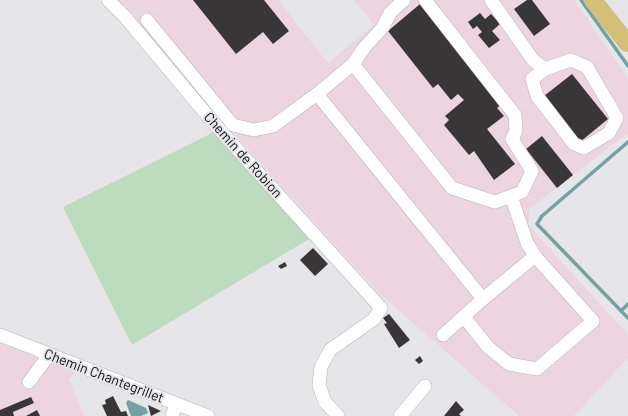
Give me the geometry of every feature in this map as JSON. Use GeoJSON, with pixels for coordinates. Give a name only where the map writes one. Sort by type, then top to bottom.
{"type":"FeatureCollection","features":[{"type":"Feature","properties":{"kind":"main road"},"geometry":{"type":"LineString","coordinates":[[593,0],[628,44]]}},
{"type":"Feature","properties":{"kind":"main road"},"geometry":{"type":"LineString","coordinates":[[600,0],[628,44]]}},
{"type":"Feature","properties":{"kind":"street","name":"Chemin de Robion"},"geometry":{"type":"LineString","coordinates":[[108,0],[126,18],[217,127],[381,308],[374,319],[330,350],[321,367],[319,385],[325,402],[338,416]]}},
{"type":"Feature","properties":{"kind":"street"},"geometry":{"type":"LineString","coordinates":[[147,20],[232,125],[254,130],[274,126],[317,94],[353,64],[364,48],[384,27],[390,13],[404,0]]}},
{"type":"Feature","properties":{"kind":"street"},"geometry":{"type":"LineString","coordinates":[[353,64],[452,188],[495,202],[522,192],[532,171],[512,139],[516,131],[515,115],[424,0]]}},
{"type":"Feature","properties":{"kind":"street"},"geometry":{"type":"LineString","coordinates":[[491,0],[533,60],[546,69]]}},
{"type":"Feature","properties":{"kind":"street"},"geometry":{"type":"LineString","coordinates":[[571,60],[587,67],[617,118],[609,133],[584,148],[574,144],[537,96],[532,79],[546,69],[571,60]]}},
{"type":"Feature","properties":{"kind":"street"},"geometry":{"type":"LineString","coordinates":[[317,94],[484,299]]}},
{"type":"Feature","properties":{"kind":"street"},"geometry":{"type":"LineString","coordinates":[[464,317],[488,347],[509,364],[537,369],[593,321],[535,256],[527,243],[511,196]]}},
{"type":"Feature","properties":{"kind":"street"},"geometry":{"type":"LineString","coordinates":[[443,335],[535,256]]}},
{"type":"Feature","properties":{"kind":"street","name":"Chemin Chantegrillet"},"geometry":{"type":"LineString","coordinates":[[0,335],[174,410],[199,414]]}},
{"type":"Feature","properties":{"kind":"street"},"geometry":{"type":"LineString","coordinates":[[29,382],[49,355]]}},
{"type":"Feature","properties":{"kind":"street"},"geometry":{"type":"LineString","coordinates":[[400,416],[425,386]]}},
{"type":"Feature","properties":{"kind":"shaded area"},"geometry":{"type":"Polygon","coordinates":[[[118,0],[278,0],[328,63],[374,25],[354,0],[574,0],[628,78],[628,133],[529,209],[529,225],[628,335],[628,358],[574,416],[519,416],[381,295],[247,148],[118,0]]]}},
{"type":"Feature","properties":{"kind":"shaded area"},"geometry":{"type":"Polygon","coordinates":[[[0,340],[75,373],[69,380],[84,416],[0,416],[0,340]]]}},
{"type":"Feature","properties":{"kind":"green space"},"geometry":{"type":"Polygon","coordinates":[[[214,132],[309,239],[132,345],[63,207],[214,132]]]}},
{"type":"Feature","properties":{"kind":"water"},"geometry":{"type":"Polygon","coordinates":[[[128,400],[146,408],[148,413],[141,416],[131,416],[126,403],[128,400]]]}},
{"type":"Feature","properties":{"kind":"building"},"geometry":{"type":"Polygon","coordinates":[[[193,0],[264,0],[289,31],[273,44],[263,32],[236,54],[193,0]]]}},
{"type":"Feature","properties":{"kind":"building"},"geometry":{"type":"Polygon","coordinates":[[[527,0],[532,0],[550,24],[534,36],[514,9],[527,0]]]}},
{"type":"Feature","properties":{"kind":"building"},"geometry":{"type":"Polygon","coordinates":[[[420,4],[501,105],[497,108],[504,116],[487,129],[515,164],[494,180],[474,151],[469,155],[444,125],[449,120],[445,116],[464,100],[458,94],[451,100],[438,84],[433,88],[388,31],[420,4]]]}},
{"type":"Feature","properties":{"kind":"building"},"geometry":{"type":"Polygon","coordinates":[[[480,13],[485,19],[491,14],[500,24],[492,31],[500,40],[489,48],[478,35],[482,32],[477,26],[473,29],[468,22],[480,13]]]}},
{"type":"Feature","properties":{"kind":"building"},"geometry":{"type":"Polygon","coordinates":[[[572,74],[608,119],[580,142],[544,96],[572,74]]]}},
{"type":"Feature","properties":{"kind":"building"},"geometry":{"type":"Polygon","coordinates":[[[542,136],[573,175],[557,188],[526,149],[542,136]]]}},
{"type":"Feature","properties":{"kind":"building"},"geometry":{"type":"Polygon","coordinates":[[[313,248],[328,264],[315,276],[300,260],[313,248]]]}},
{"type":"Feature","properties":{"kind":"building"},"geometry":{"type":"Polygon","coordinates":[[[285,262],[287,266],[281,269],[278,266],[285,262]]]}},
{"type":"Feature","properties":{"kind":"building"},"geometry":{"type":"Polygon","coordinates":[[[389,314],[410,340],[399,348],[384,324],[387,323],[383,318],[389,314]]]}},
{"type":"Feature","properties":{"kind":"building"},"geometry":{"type":"Polygon","coordinates":[[[420,356],[423,361],[419,364],[415,360],[420,356]]]}},
{"type":"Feature","properties":{"kind":"building"},"geometry":{"type":"Polygon","coordinates":[[[113,396],[121,412],[126,411],[128,416],[107,416],[102,405],[106,404],[105,400],[113,396]]]}},
{"type":"Feature","properties":{"kind":"building"},"geometry":{"type":"Polygon","coordinates":[[[31,397],[34,403],[13,412],[14,416],[0,416],[0,410],[31,397]]]}},
{"type":"Feature","properties":{"kind":"building"},"geometry":{"type":"Polygon","coordinates":[[[456,401],[464,410],[459,414],[461,416],[444,416],[456,401]]]}},
{"type":"Feature","properties":{"kind":"building"},"geometry":{"type":"Polygon","coordinates":[[[148,405],[161,411],[151,416],[148,405]]]}},
{"type":"Feature","properties":{"kind":"building"},"geometry":{"type":"Polygon","coordinates":[[[37,410],[40,416],[26,416],[37,410]]]}},
{"type":"Feature","properties":{"kind":"waterway"},"geometry":{"type":"LineString","coordinates":[[581,0],[628,66]]}},
{"type":"Feature","properties":{"kind":"waterway"},"geometry":{"type":"LineString","coordinates":[[628,142],[542,216],[537,224],[628,318]]}},
{"type":"Feature","properties":{"kind":"waterway"},"geometry":{"type":"LineString","coordinates":[[621,311],[628,304]]}}]}
